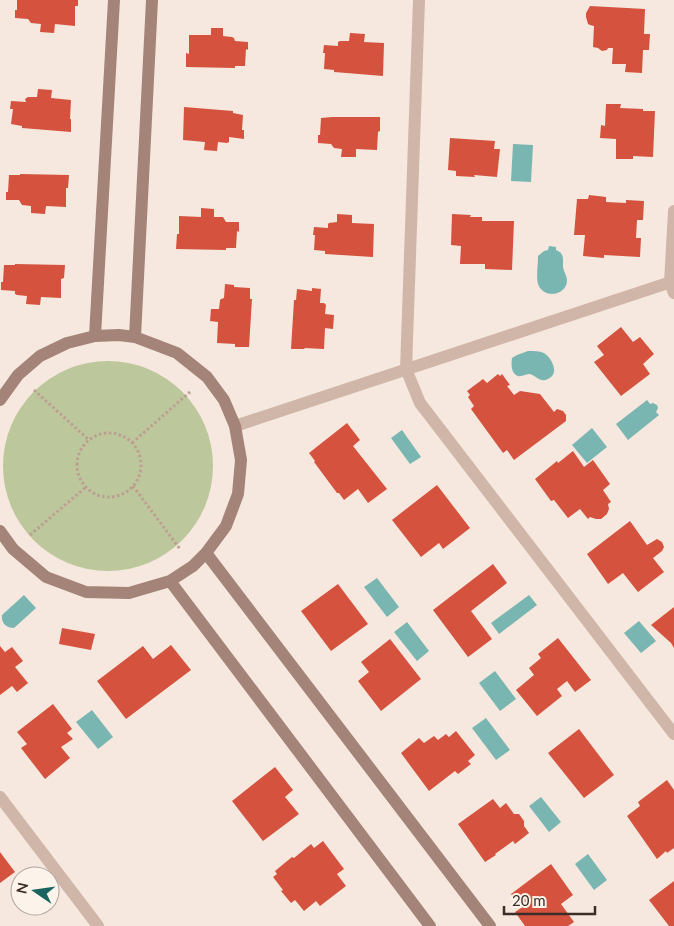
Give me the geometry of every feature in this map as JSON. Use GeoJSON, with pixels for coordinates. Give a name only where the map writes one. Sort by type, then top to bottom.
{"type":"FeatureCollection","features":[{"type":"Feature","properties":{"kind":"street"},"geometry":{"type":"LineString","coordinates":[[95,336],[114,0]]}},
{"type":"Feature","properties":{"kind":"street"},"geometry":{"type":"LineString","coordinates":[[135,338],[152,0]]}},
{"type":"Feature","properties":{"kind":"street"},"geometry":{"type":"LineString","coordinates":[[419,0],[406,370],[420,403],[674,734]]}},
{"type":"Feature","properties":{"kind":"street"},"geometry":{"type":"LineString","coordinates":[[235,426],[673,286],[674,211]]}},
{"type":"Feature","properties":{"kind":"street"},"geometry":{"type":"LineString","coordinates":[[0,400],[18,375],[40,356],[67,343],[95,336],[119,335],[135,338],[177,353],[207,377],[224,400],[235,426],[241,460],[238,494],[226,526],[206,553],[192,566],[170,580],[129,593],[86,592],[46,577],[13,549],[0,531]]}},
{"type":"Feature","properties":{"kind":"street"},"geometry":{"type":"LineString","coordinates":[[206,553],[490,926]]}},
{"type":"Feature","properties":{"kind":"street"},"geometry":{"type":"LineString","coordinates":[[170,580],[430,926]]}},
{"type":"Feature","properties":{"kind":"street"},"geometry":{"type":"LineString","coordinates":[[0,797],[98,926]]}},
{"type":"Feature","properties":{"kind":"path"},"geometry":{"type":"LineString","coordinates":[[18,375],[89,440]]}},
{"type":"Feature","properties":{"kind":"path"},"geometry":{"type":"LineString","coordinates":[[132,443],[207,377]]}},
{"type":"Feature","properties":{"kind":"path"},"geometry":{"type":"LineString","coordinates":[[106,433],[116,434],[125,437],[138,450],[141,469],[133,486],[125,493],[115,496],[104,496],[86,487],[80,478],[78,468],[82,448],[89,440],[106,433]]}},
{"type":"Feature","properties":{"kind":"path"},"geometry":{"type":"LineString","coordinates":[[133,486],[192,566]]}},
{"type":"Feature","properties":{"kind":"path"},"geometry":{"type":"LineString","coordinates":[[13,549],[86,487]]}},
{"type":"Feature","properties":{"kind":"green space"},"geometry":{"type":"Polygon","coordinates":[[[108,361],[128,363],[148,369],[166,379],[182,392],[195,408],[205,426],[211,446],[213,466],[211,486],[205,506],[195,524],[182,540],[166,553],[148,563],[128,569],[108,571],[88,569],[68,563],[50,553],[34,540],[21,524],[11,506],[5,486],[3,466],[5,446],[11,426],[21,408],[34,392],[50,379],[68,369],[88,363],[108,361]]]}},
{"type":"Feature","properties":{"kind":"water"},"geometry":{"type":"Polygon","coordinates":[[[513,144],[533,145],[531,182],[511,181],[513,144]]]}},
{"type":"Feature","properties":{"kind":"water"},"geometry":{"type":"Polygon","coordinates":[[[549,246],[556,247],[556,250],[562,254],[563,268],[567,279],[563,290],[554,294],[544,292],[537,281],[538,256],[548,250],[549,246]]]}},
{"type":"Feature","properties":{"kind":"water"},"geometry":{"type":"Polygon","coordinates":[[[528,351],[547,355],[554,366],[552,377],[543,380],[530,374],[520,376],[514,373],[512,358],[528,351]]]}},
{"type":"Feature","properties":{"kind":"water"},"geometry":{"type":"Polygon","coordinates":[[[647,400],[650,404],[657,405],[656,412],[659,415],[628,440],[616,424],[647,400]]]}},
{"type":"Feature","properties":{"kind":"water"},"geometry":{"type":"Polygon","coordinates":[[[592,428],[607,447],[587,463],[572,445],[592,428]]]}},
{"type":"Feature","properties":{"kind":"water"},"geometry":{"type":"Polygon","coordinates":[[[402,430],[421,457],[410,464],[391,438],[402,430]]]}},
{"type":"Feature","properties":{"kind":"water"},"geometry":{"type":"Polygon","coordinates":[[[377,578],[399,607],[387,617],[364,587],[377,578]]]}},
{"type":"Feature","properties":{"kind":"water"},"geometry":{"type":"Polygon","coordinates":[[[24,595],[36,608],[14,628],[6,626],[3,623],[2,615],[24,595]]]}},
{"type":"Feature","properties":{"kind":"water"},"geometry":{"type":"Polygon","coordinates":[[[529,595],[537,605],[499,634],[491,623],[529,595]]]}},
{"type":"Feature","properties":{"kind":"water"},"geometry":{"type":"Polygon","coordinates":[[[639,621],[656,641],[641,653],[624,633],[639,621]]]}},
{"type":"Feature","properties":{"kind":"water"},"geometry":{"type":"Polygon","coordinates":[[[407,622],[429,651],[417,661],[394,632],[407,622]]]}},
{"type":"Feature","properties":{"kind":"water"},"geometry":{"type":"Polygon","coordinates":[[[495,671],[516,699],[500,711],[479,683],[495,671]]]}},
{"type":"Feature","properties":{"kind":"water"},"geometry":{"type":"Polygon","coordinates":[[[92,710],[113,737],[98,749],[76,722],[92,710]]]}},
{"type":"Feature","properties":{"kind":"water"},"geometry":{"type":"Polygon","coordinates":[[[486,718],[510,750],[496,760],[472,728],[486,718]]]}},
{"type":"Feature","properties":{"kind":"water"},"geometry":{"type":"Polygon","coordinates":[[[541,797],[561,822],[549,832],[529,806],[541,797]]]}},
{"type":"Feature","properties":{"kind":"water"},"geometry":{"type":"Polygon","coordinates":[[[588,854],[607,880],[594,890],[575,864],[588,854]]]}},
{"type":"Feature","properties":{"kind":"building"},"geometry":{"type":"Polygon","coordinates":[[[17,0],[78,0],[78,6],[75,6],[75,26],[55,24],[54,33],[40,32],[41,24],[31,23],[28,19],[15,18],[17,0]]]}},
{"type":"Feature","properties":{"kind":"building"},"geometry":{"type":"Polygon","coordinates":[[[590,6],[645,9],[644,34],[650,34],[649,50],[643,50],[642,73],[625,72],[626,64],[612,64],[613,48],[602,51],[593,47],[594,26],[588,24],[586,17],[590,6]]]}},
{"type":"Feature","properties":{"kind":"building"},"geometry":{"type":"Polygon","coordinates":[[[211,28],[223,28],[223,36],[232,37],[235,41],[248,42],[245,66],[235,66],[235,68],[186,67],[186,53],[189,54],[189,35],[211,35],[211,28]]]}},
{"type":"Feature","properties":{"kind":"building"},"geometry":{"type":"Polygon","coordinates":[[[350,33],[365,34],[364,42],[384,43],[383,76],[334,72],[334,70],[324,69],[324,45],[338,46],[340,41],[349,41],[350,33]]]}},
{"type":"Feature","properties":{"kind":"building"},"geometry":{"type":"Polygon","coordinates":[[[38,89],[52,90],[51,98],[71,100],[71,132],[22,128],[22,126],[11,124],[13,109],[10,109],[11,101],[26,102],[25,99],[28,97],[37,97],[38,89]]]}},
{"type":"Feature","properties":{"kind":"building"},"geometry":{"type":"Polygon","coordinates":[[[606,104],[621,104],[620,108],[655,111],[653,157],[633,156],[633,159],[616,159],[616,139],[600,138],[601,125],[605,126],[606,104]]]}},
{"type":"Feature","properties":{"kind":"building"},"geometry":{"type":"Polygon","coordinates":[[[184,107],[233,111],[233,113],[243,115],[242,130],[244,130],[244,139],[229,137],[229,142],[227,143],[218,142],[217,151],[204,150],[205,142],[183,140],[184,107]]]}},
{"type":"Feature","properties":{"kind":"building"},"geometry":{"type":"Polygon","coordinates":[[[380,117],[377,150],[356,149],[356,157],[341,157],[342,149],[334,148],[331,144],[318,143],[321,118],[380,117]]]}},
{"type":"Feature","properties":{"kind":"building"},"geometry":{"type":"Polygon","coordinates":[[[450,138],[495,141],[494,149],[500,149],[497,177],[456,176],[456,171],[448,170],[450,138]]]}},
{"type":"Feature","properties":{"kind":"building"},"geometry":{"type":"Polygon","coordinates":[[[9,175],[69,175],[68,188],[66,188],[66,207],[46,206],[45,214],[31,213],[31,206],[22,205],[19,200],[6,200],[9,175]]]}},
{"type":"Feature","properties":{"kind":"building"},"geometry":{"type":"Polygon","coordinates":[[[589,195],[606,197],[606,202],[626,203],[626,200],[644,201],[643,220],[637,220],[636,238],[641,238],[640,257],[604,255],[604,258],[583,256],[585,235],[574,235],[577,199],[588,199],[589,195]]]}},
{"type":"Feature","properties":{"kind":"building"},"geometry":{"type":"Polygon","coordinates":[[[201,208],[214,209],[214,217],[223,217],[226,222],[239,222],[236,248],[226,248],[226,250],[176,249],[177,234],[179,234],[179,216],[201,217],[201,208]]]}},
{"type":"Feature","properties":{"kind":"building"},"geometry":{"type":"Polygon","coordinates":[[[337,214],[352,215],[352,223],[374,224],[373,257],[325,254],[325,251],[314,250],[314,227],[328,228],[329,223],[337,222],[337,214]]]}},
{"type":"Feature","properties":{"kind":"building"},"geometry":{"type":"Polygon","coordinates":[[[452,214],[482,217],[482,221],[514,221],[512,270],[485,269],[485,264],[460,264],[461,246],[451,245],[452,214]]]}},
{"type":"Feature","properties":{"kind":"building"},"geometry":{"type":"Polygon","coordinates":[[[4,265],[65,265],[64,278],[61,279],[61,298],[41,297],[40,305],[26,304],[27,296],[17,295],[15,291],[1,290],[4,265]]]}},
{"type":"Feature","properties":{"kind":"building"},"geometry":{"type":"Polygon","coordinates":[[[225,284],[234,285],[234,287],[250,288],[250,299],[252,299],[249,347],[235,347],[235,344],[217,343],[218,322],[210,321],[211,309],[219,309],[220,300],[224,298],[225,284]]]}},
{"type":"Feature","properties":{"kind":"building"},"geometry":{"type":"Polygon","coordinates":[[[312,288],[321,289],[320,303],[326,305],[325,314],[334,315],[333,329],[325,328],[324,349],[291,349],[294,300],[296,300],[297,289],[312,291],[312,288]]]}},
{"type":"Feature","properties":{"kind":"building"},"geometry":{"type":"Polygon","coordinates":[[[621,327],[633,342],[640,337],[654,354],[643,364],[650,374],[621,396],[594,362],[604,355],[597,346],[621,327]]]}},
{"type":"Feature","properties":{"kind":"building"},"geometry":{"type":"Polygon","coordinates":[[[498,374],[500,376],[502,374],[510,385],[507,386],[514,395],[520,391],[540,394],[554,412],[557,409],[563,411],[566,415],[566,421],[514,460],[507,450],[503,453],[471,409],[474,406],[468,397],[470,395],[467,391],[483,379],[487,383],[498,374]]]}},
{"type":"Feature","properties":{"kind":"building"},"geometry":{"type":"Polygon","coordinates":[[[347,423],[360,440],[353,446],[387,489],[368,503],[358,489],[344,500],[309,453],[347,423]]]}},
{"type":"Feature","properties":{"kind":"building"},"geometry":{"type":"Polygon","coordinates":[[[573,451],[584,467],[593,460],[610,484],[603,490],[611,502],[608,504],[607,514],[601,519],[590,517],[588,519],[580,509],[568,518],[554,500],[551,501],[535,479],[573,451]]]}},
{"type":"Feature","properties":{"kind":"building"},"geometry":{"type":"Polygon","coordinates":[[[437,485],[470,528],[443,549],[439,543],[421,557],[392,520],[437,485]]]}},
{"type":"Feature","properties":{"kind":"building"},"geometry":{"type":"Polygon","coordinates":[[[630,521],[647,545],[657,539],[662,542],[664,547],[653,558],[664,572],[638,592],[623,573],[608,584],[587,554],[630,521]]]}},
{"type":"Feature","properties":{"kind":"building"},"geometry":{"type":"Polygon","coordinates":[[[493,564],[507,583],[471,611],[492,639],[468,657],[433,610],[493,564]]]}},
{"type":"Feature","properties":{"kind":"building"},"geometry":{"type":"Polygon","coordinates":[[[338,584],[368,624],[331,651],[301,611],[338,584]]]}},
{"type":"Feature","properties":{"kind":"building"},"geometry":{"type":"Polygon","coordinates":[[[674,607],[674,648],[651,625],[674,607]]]}},
{"type":"Feature","properties":{"kind":"building"},"geometry":{"type":"Polygon","coordinates":[[[62,628],[95,634],[91,650],[59,644],[62,628]]]}},
{"type":"Feature","properties":{"kind":"building"},"geometry":{"type":"Polygon","coordinates":[[[558,638],[591,680],[575,692],[567,681],[557,689],[562,696],[537,716],[516,690],[534,675],[529,668],[541,658],[538,654],[558,638]]]}},
{"type":"Feature","properties":{"kind":"building"},"geometry":{"type":"Polygon","coordinates":[[[390,639],[421,679],[381,711],[358,681],[369,672],[361,662],[390,639]]]}},
{"type":"Feature","properties":{"kind":"building"},"geometry":{"type":"Polygon","coordinates":[[[171,645],[191,670],[126,719],[97,681],[143,646],[153,659],[171,645]]]}},
{"type":"Feature","properties":{"kind":"building"},"geometry":{"type":"Polygon","coordinates":[[[0,646],[5,652],[12,647],[23,661],[15,667],[28,683],[17,692],[12,686],[0,695],[0,646]]]}},
{"type":"Feature","properties":{"kind":"building"},"geometry":{"type":"Polygon","coordinates":[[[53,704],[72,729],[67,733],[73,739],[61,747],[70,758],[45,779],[21,748],[27,744],[17,732],[53,704]]]}},
{"type":"Feature","properties":{"kind":"building"},"geometry":{"type":"Polygon","coordinates":[[[579,729],[614,775],[584,798],[548,753],[579,729]]]}},
{"type":"Feature","properties":{"kind":"building"},"geometry":{"type":"Polygon","coordinates":[[[456,731],[475,755],[468,761],[471,764],[458,774],[455,771],[429,791],[401,753],[419,738],[424,743],[434,736],[438,740],[446,734],[449,737],[456,731]]]}},
{"type":"Feature","properties":{"kind":"building"},"geometry":{"type":"Polygon","coordinates":[[[275,767],[293,790],[285,797],[299,814],[263,841],[232,801],[275,767]]]}},
{"type":"Feature","properties":{"kind":"building"},"geometry":{"type":"Polygon","coordinates":[[[667,780],[674,790],[674,848],[667,853],[666,851],[657,859],[627,816],[640,806],[638,802],[667,780]]]}},
{"type":"Feature","properties":{"kind":"building"},"geometry":{"type":"Polygon","coordinates":[[[493,799],[500,808],[506,803],[514,814],[519,814],[529,833],[515,844],[513,841],[485,862],[458,824],[493,799]]]}},
{"type":"Feature","properties":{"kind":"building"},"geometry":{"type":"Polygon","coordinates":[[[323,841],[344,869],[337,874],[346,886],[320,906],[316,901],[304,911],[295,900],[291,903],[273,877],[277,874],[275,871],[292,857],[294,858],[311,844],[314,848],[323,841]]]}},
{"type":"Feature","properties":{"kind":"building"},"geometry":{"type":"Polygon","coordinates":[[[0,852],[10,866],[10,876],[0,883],[0,852]]]}},
{"type":"Feature","properties":{"kind":"building"},"geometry":{"type":"Polygon","coordinates":[[[551,864],[573,895],[561,904],[574,922],[568,926],[525,926],[515,912],[521,908],[511,894],[551,864]]]}},
{"type":"Feature","properties":{"kind":"building"},"geometry":{"type":"Polygon","coordinates":[[[674,881],[674,926],[669,926],[649,900],[674,881]]]}}]}
